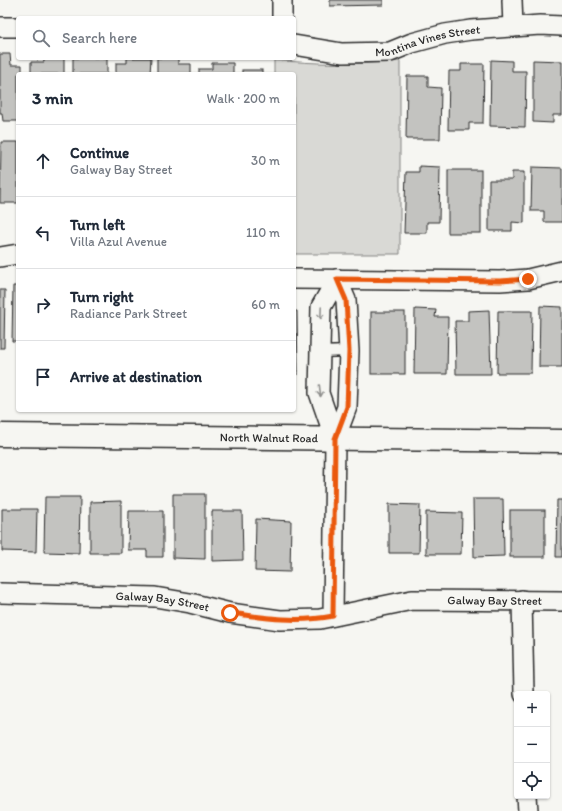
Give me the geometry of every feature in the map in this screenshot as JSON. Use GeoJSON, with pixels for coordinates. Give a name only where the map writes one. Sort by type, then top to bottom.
{"type":"FeatureCollection","features":[{"type":"Feature","properties":{"kind":"street"},"geometry":{"type":"LineString","coordinates":[[282,0],[282,16]]}},
{"type":"Feature","properties":{"kind":"street"},"geometry":{"type":"LineString","coordinates":[[512,0],[513,27]]}},
{"type":"Feature","properties":{"kind":"street","name":"Montina Vines Street"},"geometry":{"type":"LineString","coordinates":[[296,46],[342,53],[390,52],[412,43],[445,34],[471,30],[562,26]]}},
{"type":"Feature","properties":{"kind":"street"},"geometry":{"type":"LineString","coordinates":[[0,27],[16,27]]}},
{"type":"Feature","properties":{"kind":"street"},"geometry":{"type":"LineString","coordinates":[[0,257],[16,254]]}},
{"type":"Feature","properties":{"kind":"street"},"geometry":{"type":"LineString","coordinates":[[296,279],[500,281],[528,279],[562,271]]}},
{"type":"Feature","properties":{"kind":"street"},"geometry":{"type":"LineString","coordinates":[[335,439],[347,407],[349,351],[346,300],[337,279]]}},
{"type":"Feature","properties":{"kind":"street"},"geometry":{"type":"LineString","coordinates":[[333,616],[335,439],[319,393],[321,307],[337,279]]}},
{"type":"Feature","properties":{"kind":"street","name":"North Walnut Road"},"geometry":{"type":"LineString","coordinates":[[0,435],[562,441]]}},
{"type":"Feature","properties":{"kind":"street","name":"Galway Bay Street"},"geometry":{"type":"LineString","coordinates":[[0,593],[155,596],[230,613],[280,620],[320,619],[412,600],[562,601]]}},
{"type":"Feature","properties":{"kind":"street"},"geometry":{"type":"LineString","coordinates":[[522,600],[524,691]]}},
{"type":"Feature","properties":{"kind":"street"},"geometry":{"type":"LineString","coordinates":[[527,799],[528,811]]}},
{"type":"Feature","properties":{"kind":"lane"},"geometry":{"type":"LineString","coordinates":[[320,352],[349,351]]}},
{"type":"Feature","properties":{"kind":"shaded area"},"geometry":{"type":"Polygon","coordinates":[[[274,60],[337,64],[400,61],[400,254],[296,254],[296,72],[274,72],[274,60]]]}},
{"type":"Feature","properties":{"kind":"building"},"geometry":{"type":"Polygon","coordinates":[[[330,0],[383,0],[383,5],[330,6],[330,0]]]}},
{"type":"Feature","properties":{"kind":"building"},"geometry":{"type":"Polygon","coordinates":[[[0,54],[10,54],[11,65],[22,65],[22,72],[16,72],[16,121],[3,121],[2,113],[0,113],[0,54]]]}},
{"type":"Feature","properties":{"kind":"building"},"geometry":{"type":"Polygon","coordinates":[[[44,60],[64,60],[64,72],[31,72],[31,62],[44,62],[44,60]]]}},
{"type":"Feature","properties":{"kind":"building"},"geometry":{"type":"Polygon","coordinates":[[[73,60],[107,60],[107,72],[73,72],[73,60]]]}},
{"type":"Feature","properties":{"kind":"building"},"geometry":{"type":"Polygon","coordinates":[[[127,60],[151,60],[150,72],[116,72],[116,63],[127,63],[127,60]]]}},
{"type":"Feature","properties":{"kind":"building"},"geometry":{"type":"Polygon","coordinates":[[[157,60],[178,60],[178,64],[191,64],[191,72],[157,72],[157,60]]]}},
{"type":"Feature","properties":{"kind":"building"},"geometry":{"type":"Polygon","coordinates":[[[491,60],[512,61],[512,71],[526,71],[525,127],[490,126],[491,60]]]}},
{"type":"Feature","properties":{"kind":"building"},"geometry":{"type":"Polygon","coordinates":[[[533,60],[562,61],[562,115],[553,115],[553,123],[533,122],[533,60]]]}},
{"type":"Feature","properties":{"kind":"building"},"geometry":{"type":"Polygon","coordinates":[[[212,63],[233,63],[233,72],[199,72],[199,69],[212,69],[212,63]]]}},
{"type":"Feature","properties":{"kind":"building"},"geometry":{"type":"Polygon","coordinates":[[[461,64],[484,64],[483,123],[469,123],[469,130],[448,130],[449,71],[461,71],[461,64]]]}},
{"type":"Feature","properties":{"kind":"building"},"geometry":{"type":"Polygon","coordinates":[[[242,70],[262,70],[262,72],[242,72],[242,70]]]}},
{"type":"Feature","properties":{"kind":"building"},"geometry":{"type":"Polygon","coordinates":[[[407,76],[428,76],[428,87],[441,88],[440,139],[406,139],[407,76]]]}},
{"type":"Feature","properties":{"kind":"building"},"geometry":{"type":"Polygon","coordinates":[[[1,142],[16,142],[16,203],[0,203],[1,142]]]}},
{"type":"Feature","properties":{"kind":"building"},"geometry":{"type":"Polygon","coordinates":[[[419,166],[440,167],[439,222],[427,222],[427,233],[404,233],[406,172],[419,172],[419,166]]]}},
{"type":"Feature","properties":{"kind":"building"},"geometry":{"type":"Polygon","coordinates":[[[532,167],[562,168],[562,222],[544,222],[544,211],[531,211],[532,167]]]}},
{"type":"Feature","properties":{"kind":"building"},"geometry":{"type":"Polygon","coordinates":[[[448,170],[481,170],[481,233],[448,233],[448,170]]]}},
{"type":"Feature","properties":{"kind":"building"},"geometry":{"type":"Polygon","coordinates":[[[512,172],[524,172],[524,223],[512,222],[512,231],[489,231],[489,180],[512,180],[512,172]]]}},
{"type":"Feature","properties":{"kind":"building"},"geometry":{"type":"Polygon","coordinates":[[[13,286],[16,286],[16,341],[12,341],[13,286]]]}},
{"type":"Feature","properties":{"kind":"building"},"geometry":{"type":"Polygon","coordinates":[[[0,290],[5,290],[4,348],[0,348],[0,290]]]}},
{"type":"Feature","properties":{"kind":"building"},"geometry":{"type":"Polygon","coordinates":[[[540,306],[562,307],[562,367],[539,367],[540,306]]]}},
{"type":"Feature","properties":{"kind":"building"},"geometry":{"type":"Polygon","coordinates":[[[415,309],[436,310],[435,317],[448,317],[447,374],[414,374],[415,309]]]}},
{"type":"Feature","properties":{"kind":"building"},"geometry":{"type":"Polygon","coordinates":[[[489,310],[491,374],[456,374],[455,321],[468,321],[468,311],[489,310]]]}},
{"type":"Feature","properties":{"kind":"building"},"geometry":{"type":"Polygon","coordinates":[[[296,311],[297,311],[298,374],[296,374],[296,311]]]}},
{"type":"Feature","properties":{"kind":"building"},"geometry":{"type":"Polygon","coordinates":[[[498,311],[532,311],[531,373],[497,373],[498,311]]]}},
{"type":"Feature","properties":{"kind":"building"},"geometry":{"type":"Polygon","coordinates":[[[371,312],[405,312],[405,374],[371,374],[371,312]]]}},
{"type":"Feature","properties":{"kind":"building"},"geometry":{"type":"Polygon","coordinates":[[[173,494],[205,494],[205,559],[173,558],[173,494]]]}},
{"type":"Feature","properties":{"kind":"building"},"geometry":{"type":"Polygon","coordinates":[[[45,497],[80,497],[79,553],[44,552],[45,497]]]}},
{"type":"Feature","properties":{"kind":"building"},"geometry":{"type":"Polygon","coordinates":[[[473,499],[503,499],[504,556],[474,557],[473,499]]]}},
{"type":"Feature","properties":{"kind":"building"},"geometry":{"type":"Polygon","coordinates":[[[557,500],[562,500],[562,557],[556,557],[557,500]]]}},
{"type":"Feature","properties":{"kind":"building"},"geometry":{"type":"Polygon","coordinates":[[[121,501],[121,553],[90,553],[90,502],[121,501]]]}},
{"type":"Feature","properties":{"kind":"building"},"geometry":{"type":"Polygon","coordinates":[[[389,504],[420,505],[419,553],[389,553],[389,504]]]}},
{"type":"Feature","properties":{"kind":"building"},"geometry":{"type":"Polygon","coordinates":[[[2,509],[37,509],[36,552],[2,551],[2,509]]]}},
{"type":"Feature","properties":{"kind":"building"},"geometry":{"type":"Polygon","coordinates":[[[510,510],[545,510],[545,557],[510,557],[510,510]]]}},
{"type":"Feature","properties":{"kind":"building"},"geometry":{"type":"Polygon","coordinates":[[[129,511],[163,511],[163,557],[147,557],[147,550],[128,550],[129,511]]]}},
{"type":"Feature","properties":{"kind":"building"},"geometry":{"type":"Polygon","coordinates":[[[212,511],[242,511],[243,560],[212,561],[212,511]]]}},
{"type":"Feature","properties":{"kind":"building"},"geometry":{"type":"Polygon","coordinates":[[[426,512],[462,513],[461,554],[426,554],[426,512]]]}},
{"type":"Feature","properties":{"kind":"building"},"geometry":{"type":"Polygon","coordinates":[[[256,519],[291,521],[290,572],[255,571],[256,519]]]}},
{"type":"Feature","properties":{"kind":"route"},"geometry":{"type":"LineString","coordinates":[[230,613],[280,620],[320,619],[333,616],[335,439],[347,407],[349,351],[346,300],[337,279],[408,281],[500,281],[528,279]]}}]}
